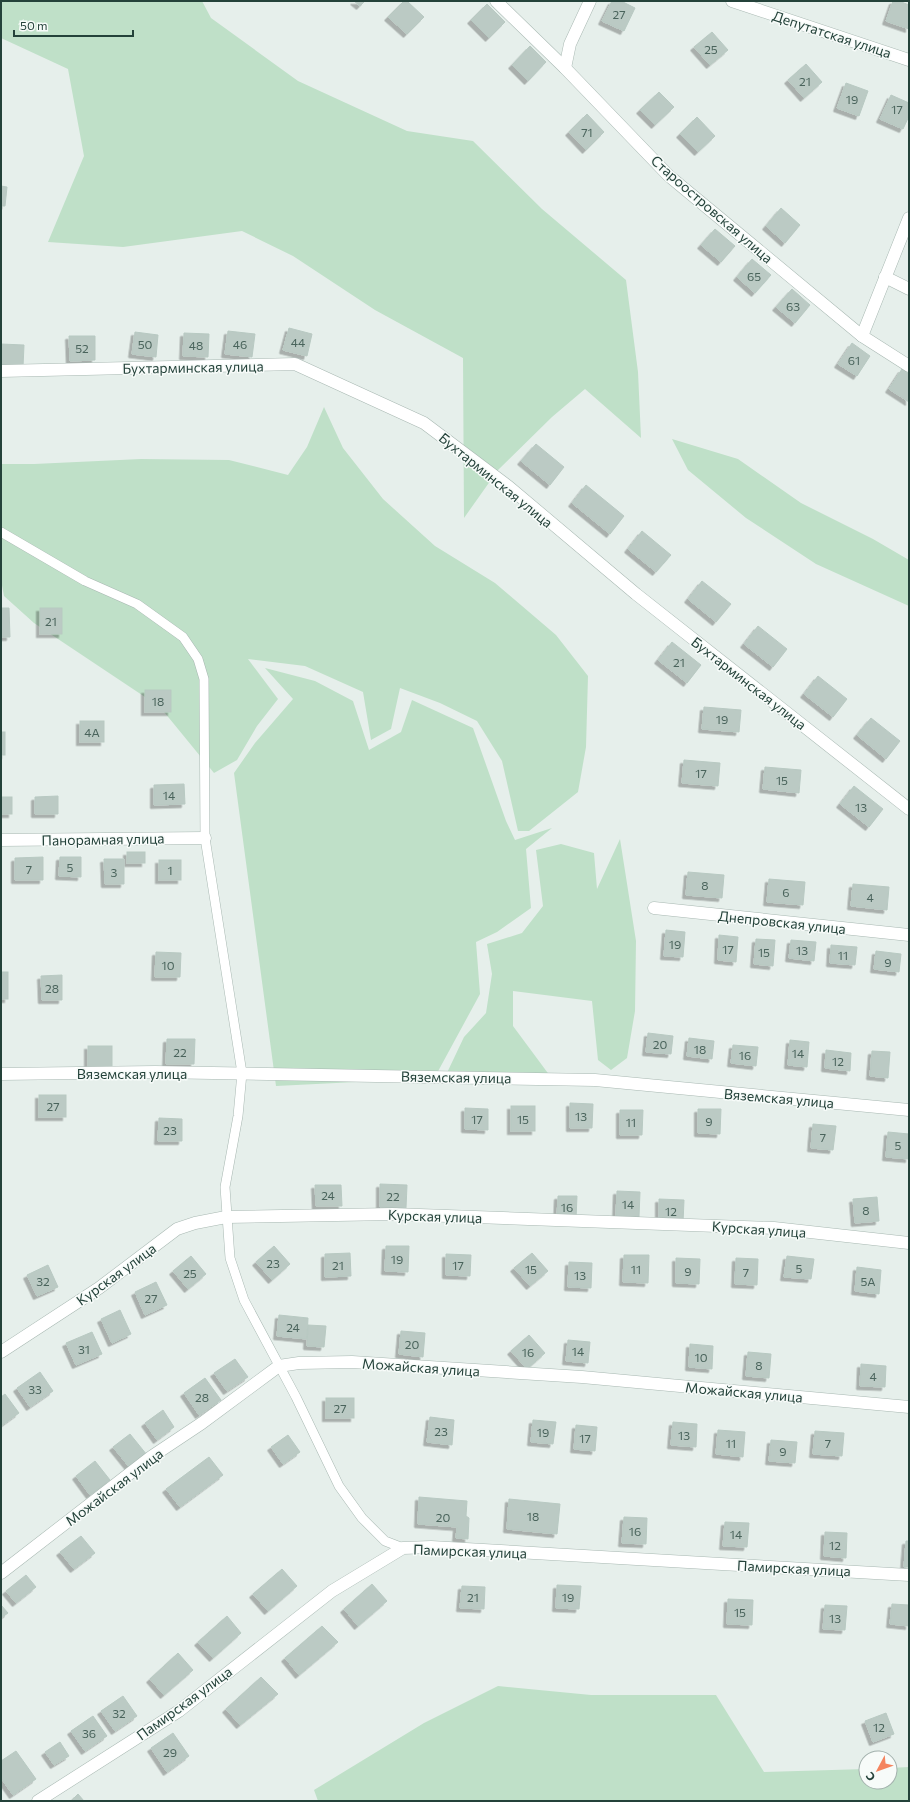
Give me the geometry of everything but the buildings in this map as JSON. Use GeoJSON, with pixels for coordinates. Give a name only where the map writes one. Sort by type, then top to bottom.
{"type":"FeatureCollection","features":[{"type":"Feature","properties":{"kind":"street","name":"Староостровская улица"},"geometry":{"type":"LineString","coordinates":[[496,1],[565,68],[669,176],[862,336],[909,366]]}},
{"type":"Feature","properties":{"kind":"street"},"geometry":{"type":"LineString","coordinates":[[565,68],[570,44],[590,1]]}},
{"type":"Feature","properties":{"kind":"street","name":"Депутатская улица"},"geometry":{"type":"LineString","coordinates":[[732,1],[909,60]]}},
{"type":"Feature","properties":{"kind":"street"},"geometry":{"type":"LineString","coordinates":[[862,336],[909,218]]}},
{"type":"Feature","properties":{"kind":"street"},"geometry":{"type":"LineString","coordinates":[[885,278],[909,288]]}},
{"type":"Feature","properties":{"kind":"street","name":"Бухтарминская улица"},"geometry":{"type":"LineString","coordinates":[[1,371],[295,364],[424,423],[509,487],[636,594],[909,809]]}},
{"type":"Feature","properties":{"kind":"street","name":"Панорамная улица"},"geometry":{"type":"LineString","coordinates":[[1,840],[205,838]]}},
{"type":"Feature","properties":{"kind":"street","name":"Днепровская улица"},"geometry":{"type":"LineString","coordinates":[[654,908],[909,935]]}},
{"type":"Feature","properties":{"kind":"street","name":"Вяземская улица"},"geometry":{"type":"LineString","coordinates":[[1,1074],[155,1072],[595,1080],[909,1110]]}},
{"type":"Feature","properties":{"kind":"street","name":"Курская улица"},"geometry":{"type":"LineString","coordinates":[[1,1352],[99,1288],[177,1229],[195,1223],[226,1217],[392,1214],[774,1228],[909,1243]]}},
{"type":"Feature","properties":{"kind":"street","name":"Можайская улица"},"geometry":{"type":"LineString","coordinates":[[1,1573],[151,1457],[202,1423],[279,1366],[299,1363],[368,1363],[582,1378],[909,1408]]}},
{"type":"Feature","properties":{"kind":"street","name":"Памирская улица"},"geometry":{"type":"LineString","coordinates":[[38,1801],[179,1711],[332,1591],[403,1548],[438,1548],[909,1575]]}},
{"type":"Feature","properties":{"kind":"lane"},"geometry":{"type":"LineString","coordinates":[[1,532],[85,581],[138,604],[183,637],[198,659],[204,679],[205,838],[242,1073],[238,1116],[224,1187],[230,1258],[244,1300],[296,1397],[339,1486],[362,1518],[385,1541],[403,1548]]}},
{"type":"Feature","properties":{"kind":"green space"},"geometry":{"type":"Polygon","coordinates":[[[1,1],[202,1],[211,18],[298,81],[407,131],[473,141],[542,209],[626,280],[638,372],[641,438],[585,389],[552,417],[498,470],[464,518],[463,358],[375,310],[293,256],[242,231],[123,247],[48,242],[84,156],[68,69],[1,38],[1,1]]]}},
{"type":"Feature","properties":{"kind":"green space"},"geometry":{"type":"Polygon","coordinates":[[[324,407],[343,448],[383,499],[435,546],[495,583],[556,635],[588,676],[586,747],[578,792],[529,831],[518,831],[502,761],[477,721],[440,703],[400,688],[391,729],[371,740],[363,692],[305,666],[248,659],[278,699],[257,726],[237,760],[214,773],[160,707],[34,623],[4,596],[1,580],[1,464],[141,459],[229,460],[288,475],[307,447],[324,407]]]}},
{"type":"Feature","properties":{"kind":"green space"},"geometry":{"type":"Polygon","coordinates":[[[672,439],[738,459],[801,503],[873,539],[909,560],[909,606],[816,564],[746,518],[688,470],[672,439]]]}},
{"type":"Feature","properties":{"kind":"green space"},"geometry":{"type":"Polygon","coordinates":[[[265,668],[315,681],[353,701],[369,750],[401,732],[412,700],[473,728],[506,821],[515,840],[552,828],[526,849],[531,908],[497,932],[476,942],[480,994],[436,1075],[416,1079],[276,1086],[234,773],[255,743],[293,699],[265,668]]]}},
{"type":"Feature","properties":{"kind":"green space"},"geometry":{"type":"Polygon","coordinates":[[[620,839],[636,941],[635,1011],[627,1058],[611,1070],[598,1060],[592,1001],[513,991],[513,1026],[553,1080],[445,1077],[464,1037],[486,1013],[492,974],[487,944],[522,933],[543,906],[536,850],[561,844],[594,853],[597,889],[620,839]]]}},
{"type":"Feature","properties":{"kind":"green space"},"geometry":{"type":"Polygon","coordinates":[[[498,1686],[591,1695],[716,1695],[764,1772],[858,1769],[858,1790],[898,1790],[898,1768],[909,1767],[909,1801],[318,1801],[314,1790],[424,1723],[498,1686]]]}}]}
